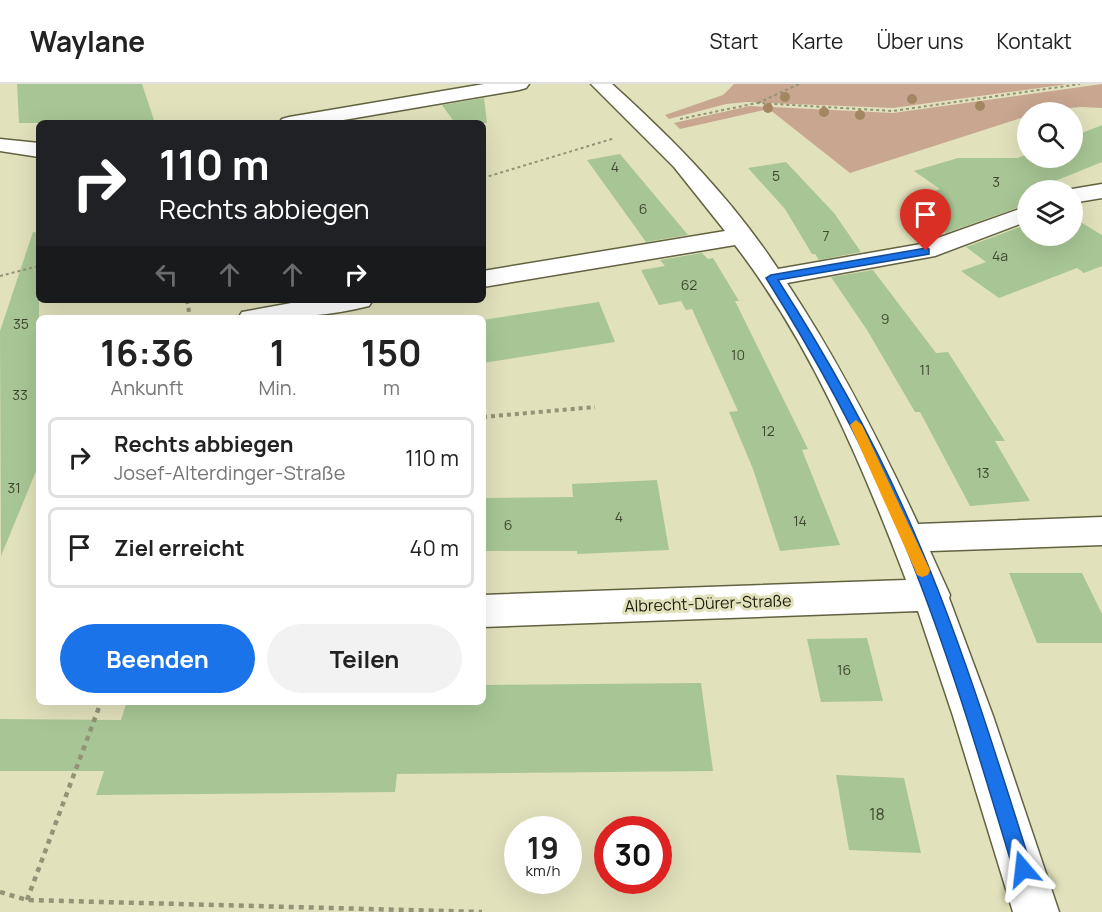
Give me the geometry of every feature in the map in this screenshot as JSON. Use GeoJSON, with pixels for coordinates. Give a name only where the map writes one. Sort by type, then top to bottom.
{"type":"FeatureCollection","features":[{"type":"Feature","properties":{"kind":"street"},"geometry":{"type":"LineString","coordinates":[[303,120],[444,90],[519,84]]}},
{"type":"Feature","properties":{"kind":"street"},"geometry":{"type":"LineString","coordinates":[[601,84],[692,173],[742,236],[815,347],[858,427],[909,538],[932,595],[982,740],[1036,912]]}},
{"type":"Feature","properties":{"kind":"street"},"geometry":{"type":"LineString","coordinates":[[0,146],[36,150]]}},
{"type":"Feature","properties":{"kind":"street"},"geometry":{"type":"LineString","coordinates":[[1083,194],[1102,191]]}},
{"type":"Feature","properties":{"kind":"street"},"geometry":{"type":"LineString","coordinates":[[771,278],[926,251],[1017,217]]}},
{"type":"Feature","properties":{"kind":"street"},"geometry":{"type":"LineString","coordinates":[[486,279],[742,236]]}},
{"type":"Feature","properties":{"kind":"street"},"geometry":{"type":"LineString","coordinates":[[270,315],[342,303]]}},
{"type":"Feature","properties":{"kind":"street"},"geometry":{"type":"LineString","coordinates":[[909,538],[1102,531]]}},
{"type":"Feature","properties":{"kind":"street","name":"Albrecht-Dürer-Straße"},"geometry":{"type":"LineString","coordinates":[[486,611],[932,595]]}},
{"type":"Feature","properties":{"kind":"path"},"geometry":{"type":"LineString","coordinates":[[799,84],[757,103],[893,111],[1080,84]]}},
{"type":"Feature","properties":{"kind":"path"},"geometry":{"type":"LineString","coordinates":[[0,276],[36,267]]}},
{"type":"Feature","properties":{"kind":"path"},"geometry":{"type":"LineString","coordinates":[[486,417],[595,407]]}},
{"type":"Feature","properties":{"kind":"path"},"geometry":{"type":"LineString","coordinates":[[27,900],[100,705]]}},
{"type":"Feature","properties":{"kind":"path"},"geometry":{"type":"LineString","coordinates":[[0,892],[27,900],[482,912]]}},
{"type":"Feature","properties":{"kind":"shaded area"},"geometry":{"type":"Polygon","coordinates":[[[734,84],[1068,84],[893,108],[746,102],[726,104],[669,119],[665,115],[723,95],[734,84]]]}},
{"type":"Feature","properties":{"kind":"shaded area"},"geometry":{"type":"Polygon","coordinates":[[[1102,84],[1102,108],[1083,107],[1083,102],[1017,102],[1017,119],[850,173],[769,109],[680,129],[674,123],[750,106],[893,113],[1102,84]]]}},
{"type":"Feature","properties":{"kind":"building"},"geometry":{"type":"Polygon","coordinates":[[[17,84],[142,84],[154,120],[36,120],[36,123],[19,123],[17,84]]]}},
{"type":"Feature","properties":{"kind":"building"},"geometry":{"type":"Polygon","coordinates":[[[484,98],[487,123],[486,120],[453,120],[442,105],[484,98]]]}},
{"type":"Feature","properties":{"kind":"building"},"geometry":{"type":"Polygon","coordinates":[[[1102,125],[1102,162],[1058,180],[1017,180],[1017,208],[946,233],[903,201],[940,189],[914,171],[958,158],[1017,158],[1017,168],[1083,168],[1083,133],[1102,125]]]}},
{"type":"Feature","properties":{"kind":"building"},"geometry":{"type":"Polygon","coordinates":[[[620,154],[688,235],[646,242],[587,160],[620,154]]]}},
{"type":"Feature","properties":{"kind":"building"},"geometry":{"type":"Polygon","coordinates":[[[786,162],[834,213],[861,252],[819,260],[815,254],[812,254],[785,209],[748,168],[786,162]]]}},
{"type":"Feature","properties":{"kind":"building"},"geometry":{"type":"Polygon","coordinates":[[[1083,224],[1102,235],[1102,266],[1084,273],[1077,268],[999,298],[961,271],[986,262],[966,247],[1017,228],[1017,246],[1083,246],[1083,224]]]}},
{"type":"Feature","properties":{"kind":"building"},"geometry":{"type":"Polygon","coordinates":[[[33,232],[36,232],[36,303],[39,303],[39,315],[36,315],[36,471],[1,556],[0,331],[33,232]]]}},
{"type":"Feature","properties":{"kind":"building"},"geometry":{"type":"Polygon","coordinates":[[[702,253],[708,259],[713,258],[739,301],[735,301],[808,449],[802,450],[840,545],[780,551],[753,469],[729,412],[738,411],[692,309],[686,310],[681,301],[659,305],[641,270],[665,266],[660,260],[702,253]]]}},
{"type":"Feature","properties":{"kind":"building"},"geometry":{"type":"Polygon","coordinates":[[[873,270],[936,353],[948,352],[1005,441],[995,441],[1030,501],[970,506],[920,412],[915,412],[867,330],[831,277],[873,270]]]}},
{"type":"Feature","properties":{"kind":"building"},"geometry":{"type":"Polygon","coordinates":[[[599,302],[615,342],[486,363],[486,320],[599,302]]]}},
{"type":"Feature","properties":{"kind":"building"},"geometry":{"type":"Polygon","coordinates":[[[657,480],[669,550],[577,554],[577,551],[486,551],[486,498],[573,497],[572,484],[657,480]]]}},
{"type":"Feature","properties":{"kind":"building"},"geometry":{"type":"Polygon","coordinates":[[[1009,573],[1082,573],[1102,614],[1102,643],[1037,643],[1009,573]]]}},
{"type":"Feature","properties":{"kind":"building"},"geometry":{"type":"Polygon","coordinates":[[[867,638],[883,701],[821,702],[807,639],[867,638]]]}},
{"type":"Feature","properties":{"kind":"building"},"geometry":{"type":"Polygon","coordinates":[[[701,683],[713,771],[397,774],[395,792],[96,795],[104,771],[0,771],[0,719],[121,720],[126,705],[486,705],[486,685],[701,683]]]}},
{"type":"Feature","properties":{"kind":"building"},"geometry":{"type":"Polygon","coordinates":[[[836,775],[904,778],[921,853],[849,850],[836,775]]]}},
{"type":"Feature","properties":{"kind":"slow traffic"},"geometry":{"type":"LineString","coordinates":[[856,425],[922,570]]}},
{"type":"Feature","properties":{"kind":"route"},"geometry":{"type":"LineString","coordinates":[[926,251],[771,278],[815,347],[858,427],[909,538],[932,595],[982,740],[1023,869]]}}]}
